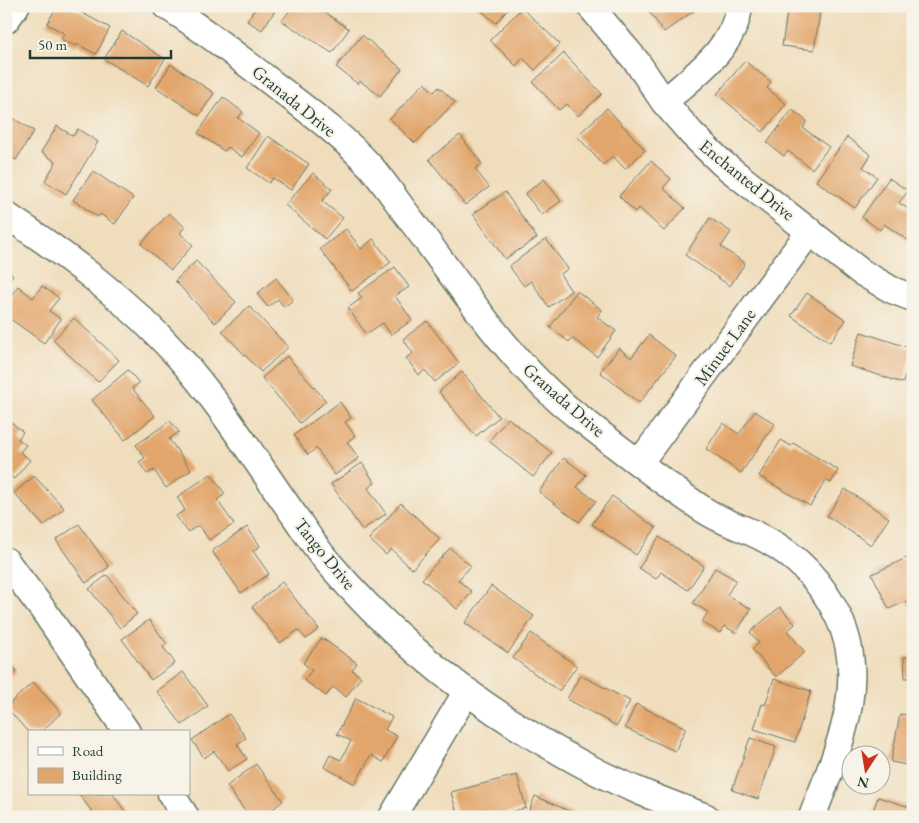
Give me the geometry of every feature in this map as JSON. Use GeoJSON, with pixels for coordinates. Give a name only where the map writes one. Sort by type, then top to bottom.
{"type":"FeatureCollection","features":[{"type":"Feature","properties":{"kind":"street"},"geometry":{"type":"LineString","coordinates":[[6,20],[16,6]]}},
{"type":"Feature","properties":{"kind":"street","name":"Granada Drive"},"geometry":{"type":"LineString","coordinates":[[166,6],[193,22],[324,122],[364,161],[516,358],[543,387],[575,414],[705,511],[734,527],[766,539],[802,564],[823,589],[839,618],[849,650],[852,683],[851,700],[844,732],[812,817]]}},
{"type":"Feature","properties":{"kind":"street","name":"Enchanted Drive"},"geometry":{"type":"LineString","coordinates":[[590,6],[638,62],[664,102],[692,134],[722,163],[875,282],[913,298]]}},
{"type":"Feature","properties":{"kind":"street"},"geometry":{"type":"LineString","coordinates":[[664,102],[712,60],[732,32],[739,6]]}},
{"type":"Feature","properties":{"kind":"street","name":"Tango Drive"},"geometry":{"type":"LineString","coordinates":[[6,215],[59,250],[121,299],[177,355],[202,386],[326,560],[376,615],[431,665],[467,691],[580,763],[639,792],[706,817]]}},
{"type":"Feature","properties":{"kind":"street","name":"Minuet Lane"},"geometry":{"type":"LineString","coordinates":[[640,462],[810,231]]}},
{"type":"Feature","properties":{"kind":"street"},"geometry":{"type":"LineString","coordinates":[[6,561],[44,611],[127,730]]}},
{"type":"Feature","properties":{"kind":"street"},"geometry":{"type":"LineString","coordinates":[[392,817],[467,691]]}},
{"type":"Feature","properties":{"kind":"street"},"geometry":{"type":"LineString","coordinates":[[171,796],[186,817]]}},
{"type":"Feature","properties":{"kind":"building"},"geometry":{"type":"Polygon","coordinates":[[[57,6],[69,6],[110,28],[96,54],[77,44],[75,46],[61,39],[64,33],[47,24],[57,6]]]}},
{"type":"Feature","properties":{"kind":"building"},"geometry":{"type":"Polygon","coordinates":[[[257,6],[278,6],[262,30],[247,21],[257,6]]]}},
{"type":"Feature","properties":{"kind":"building"},"geometry":{"type":"Polygon","coordinates":[[[293,6],[316,6],[349,29],[332,53],[282,21],[293,6]]]}},
{"type":"Feature","properties":{"kind":"building"},"geometry":{"type":"Polygon","coordinates":[[[476,6],[511,6],[496,23],[476,6]]]}},
{"type":"Feature","properties":{"kind":"building"},"geometry":{"type":"Polygon","coordinates":[[[645,6],[696,6],[698,8],[664,32],[645,6]]]}},
{"type":"Feature","properties":{"kind":"building"},"geometry":{"type":"Polygon","coordinates":[[[788,6],[821,6],[814,50],[782,46],[788,6]]]}},
{"type":"Feature","properties":{"kind":"building"},"geometry":{"type":"Polygon","coordinates":[[[522,8],[560,44],[535,70],[523,58],[516,66],[490,40],[522,8]]]}},
{"type":"Feature","properties":{"kind":"building"},"geometry":{"type":"Polygon","coordinates":[[[122,31],[165,59],[148,86],[104,59],[122,31]]]}},
{"type":"Feature","properties":{"kind":"building"},"geometry":{"type":"Polygon","coordinates":[[[362,35],[402,69],[380,96],[360,81],[358,84],[336,67],[362,35]]]}},
{"type":"Feature","properties":{"kind":"building"},"geometry":{"type":"Polygon","coordinates":[[[564,53],[602,94],[578,116],[567,104],[559,110],[533,82],[564,53]]]}},
{"type":"Feature","properties":{"kind":"building"},"geometry":{"type":"Polygon","coordinates":[[[745,61],[771,82],[767,88],[786,104],[763,132],[717,94],[745,61]]]}},
{"type":"Feature","properties":{"kind":"building"},"geometry":{"type":"Polygon","coordinates":[[[171,64],[214,93],[199,116],[156,87],[171,64]]]}},
{"type":"Feature","properties":{"kind":"building"},"geometry":{"type":"Polygon","coordinates":[[[424,83],[434,92],[439,87],[455,102],[415,143],[390,119],[424,83]]]}},
{"type":"Feature","properties":{"kind":"building"},"geometry":{"type":"Polygon","coordinates":[[[223,97],[243,112],[238,118],[259,133],[242,157],[228,147],[224,151],[198,133],[223,97]]]}},
{"type":"Feature","properties":{"kind":"building"},"geometry":{"type":"Polygon","coordinates":[[[607,108],[645,150],[625,169],[613,156],[603,165],[577,136],[607,108]]]}},
{"type":"Feature","properties":{"kind":"building"},"geometry":{"type":"Polygon","coordinates":[[[792,110],[807,121],[803,128],[829,147],[812,169],[788,151],[784,156],[767,143],[792,110]]]}},
{"type":"Feature","properties":{"kind":"building"},"geometry":{"type":"Polygon","coordinates":[[[6,114],[34,131],[16,160],[6,154],[6,114]]]}},
{"type":"Feature","properties":{"kind":"building"},"geometry":{"type":"Polygon","coordinates":[[[57,126],[73,136],[78,129],[98,142],[66,194],[45,181],[56,162],[41,152],[57,126]]]}},
{"type":"Feature","properties":{"kind":"building"},"geometry":{"type":"Polygon","coordinates":[[[460,135],[482,164],[475,169],[489,187],[465,205],[429,159],[460,135]]]}},
{"type":"Feature","properties":{"kind":"building"},"geometry":{"type":"Polygon","coordinates":[[[268,136],[309,164],[291,190],[273,178],[269,183],[247,168],[268,136]]]}},
{"type":"Feature","properties":{"kind":"building"},"geometry":{"type":"Polygon","coordinates":[[[847,137],[871,155],[863,167],[877,177],[855,208],[816,181],[847,137]]]}},
{"type":"Feature","properties":{"kind":"building"},"geometry":{"type":"Polygon","coordinates":[[[651,161],[671,179],[663,188],[685,208],[664,231],[639,208],[635,212],[619,196],[651,161]]]}},
{"type":"Feature","properties":{"kind":"building"},"geometry":{"type":"Polygon","coordinates":[[[93,171],[133,198],[115,224],[100,214],[98,217],[73,200],[93,171]]]}},
{"type":"Feature","properties":{"kind":"building"},"geometry":{"type":"Polygon","coordinates":[[[313,173],[332,189],[322,201],[343,218],[325,239],[285,205],[313,173]]]}},
{"type":"Feature","properties":{"kind":"building"},"geometry":{"type":"Polygon","coordinates":[[[889,178],[908,191],[899,203],[913,212],[913,236],[909,241],[884,224],[880,230],[862,217],[889,178]]]}},
{"type":"Feature","properties":{"kind":"building"},"geometry":{"type":"Polygon","coordinates":[[[544,179],[561,201],[542,215],[525,194],[544,179]]]}},
{"type":"Feature","properties":{"kind":"building"},"geometry":{"type":"Polygon","coordinates":[[[505,192],[537,238],[505,259],[473,214],[505,192]]]}},
{"type":"Feature","properties":{"kind":"building"},"geometry":{"type":"Polygon","coordinates":[[[169,213],[185,227],[180,233],[193,245],[171,270],[141,244],[169,213]]]}},
{"type":"Feature","properties":{"kind":"building"},"geometry":{"type":"Polygon","coordinates":[[[710,218],[731,232],[721,247],[745,263],[730,286],[685,255],[710,218]]]}},
{"type":"Feature","properties":{"kind":"building"},"geometry":{"type":"Polygon","coordinates":[[[346,229],[361,249],[373,239],[391,262],[352,291],[320,249],[346,229]]]}},
{"type":"Feature","properties":{"kind":"building"},"geometry":{"type":"Polygon","coordinates":[[[546,239],[568,269],[560,274],[571,291],[549,307],[531,281],[524,286],[509,266],[546,239]]]}},
{"type":"Feature","properties":{"kind":"building"},"geometry":{"type":"Polygon","coordinates":[[[196,261],[236,302],[215,323],[175,281],[196,261]]]}},
{"type":"Feature","properties":{"kind":"building"},"geometry":{"type":"Polygon","coordinates":[[[395,267],[409,287],[395,296],[412,320],[391,335],[383,323],[366,334],[348,308],[362,298],[358,293],[395,267]]]}},
{"type":"Feature","properties":{"kind":"building"},"geometry":{"type":"Polygon","coordinates":[[[6,270],[13,275],[6,284],[6,270]]]}},
{"type":"Feature","properties":{"kind":"building"},"geometry":{"type":"Polygon","coordinates":[[[276,278],[293,300],[284,307],[278,299],[268,307],[257,294],[276,278]]]}},
{"type":"Feature","properties":{"kind":"building"},"geometry":{"type":"Polygon","coordinates":[[[18,286],[33,298],[42,286],[59,298],[49,311],[61,319],[44,343],[6,316],[6,302],[18,286]]]}},
{"type":"Feature","properties":{"kind":"building"},"geometry":{"type":"Polygon","coordinates":[[[577,291],[602,310],[597,317],[616,331],[597,357],[572,338],[569,342],[550,327],[577,291]]]}},
{"type":"Feature","properties":{"kind":"building"},"geometry":{"type":"Polygon","coordinates":[[[807,293],[846,320],[830,342],[791,316],[807,293]]]}},
{"type":"Feature","properties":{"kind":"building"},"geometry":{"type":"Polygon","coordinates":[[[249,306],[288,347],[261,372],[222,331],[249,306]]]}},
{"type":"Feature","properties":{"kind":"building"},"geometry":{"type":"Polygon","coordinates":[[[74,318],[119,360],[98,382],[53,340],[74,318]]]}},
{"type":"Feature","properties":{"kind":"building"},"geometry":{"type":"Polygon","coordinates":[[[427,321],[459,363],[435,382],[425,370],[419,375],[406,358],[413,353],[403,339],[427,321]]]}},
{"type":"Feature","properties":{"kind":"building"},"geometry":{"type":"Polygon","coordinates":[[[861,332],[913,349],[903,383],[850,366],[861,332]]]}},
{"type":"Feature","properties":{"kind":"building"},"geometry":{"type":"Polygon","coordinates":[[[649,335],[676,356],[639,403],[600,372],[619,348],[631,358],[649,335]]]}},
{"type":"Feature","properties":{"kind":"building"},"geometry":{"type":"Polygon","coordinates":[[[287,356],[326,401],[300,423],[262,378],[287,356]]]}},
{"type":"Feature","properties":{"kind":"building"},"geometry":{"type":"Polygon","coordinates":[[[128,370],[139,383],[132,388],[155,416],[125,440],[92,400],[128,370]]]}},
{"type":"Feature","properties":{"kind":"building"},"geometry":{"type":"Polygon","coordinates":[[[462,372],[499,417],[476,436],[439,392],[462,372]]]}},
{"type":"Feature","properties":{"kind":"building"},"geometry":{"type":"Polygon","coordinates":[[[340,402],[351,418],[345,422],[355,436],[347,442],[359,458],[335,475],[316,448],[308,455],[294,435],[340,402]]]}},
{"type":"Feature","properties":{"kind":"building"},"geometry":{"type":"Polygon","coordinates":[[[755,411],[775,424],[741,473],[706,449],[723,423],[739,434],[755,411]]]}},
{"type":"Feature","properties":{"kind":"building"},"geometry":{"type":"Polygon","coordinates":[[[6,418],[23,432],[18,439],[26,445],[20,452],[30,460],[14,479],[6,473],[6,418]]]}},
{"type":"Feature","properties":{"kind":"building"},"geometry":{"type":"Polygon","coordinates":[[[508,418],[552,453],[533,477],[489,441],[508,418]]]}},
{"type":"Feature","properties":{"kind":"building"},"geometry":{"type":"Polygon","coordinates":[[[170,421],[179,432],[169,439],[191,470],[166,488],[154,470],[147,474],[139,462],[145,458],[136,445],[170,421]]]}},
{"type":"Feature","properties":{"kind":"building"},"geometry":{"type":"Polygon","coordinates":[[[781,440],[791,446],[793,443],[838,470],[831,483],[826,480],[810,506],[759,476],[781,440]]]}},
{"type":"Feature","properties":{"kind":"building"},"geometry":{"type":"Polygon","coordinates":[[[564,458],[586,475],[577,487],[596,501],[579,522],[539,492],[564,458]]]}},
{"type":"Feature","properties":{"kind":"building"},"geometry":{"type":"Polygon","coordinates":[[[362,463],[375,483],[368,488],[386,514],[362,530],[331,484],[362,463]]]}},
{"type":"Feature","properties":{"kind":"building"},"geometry":{"type":"Polygon","coordinates":[[[211,474],[225,494],[217,500],[234,524],[209,540],[199,525],[188,532],[176,516],[185,510],[177,497],[211,474]]]}},
{"type":"Feature","properties":{"kind":"building"},"geometry":{"type":"Polygon","coordinates":[[[34,476],[64,508],[44,526],[14,493],[34,476]]]}},
{"type":"Feature","properties":{"kind":"building"},"geometry":{"type":"Polygon","coordinates":[[[845,489],[889,518],[871,545],[827,516],[845,489]]]}},
{"type":"Feature","properties":{"kind":"building"},"geometry":{"type":"Polygon","coordinates":[[[612,496],[656,528],[636,555],[592,524],[612,496]]]}},
{"type":"Feature","properties":{"kind":"building"},"geometry":{"type":"Polygon","coordinates":[[[401,503],[440,539],[412,569],[391,549],[386,555],[369,539],[401,503]]]}},
{"type":"Feature","properties":{"kind":"building"},"geometry":{"type":"Polygon","coordinates":[[[79,524],[109,567],[86,583],[56,540],[79,524]]]}},
{"type":"Feature","properties":{"kind":"building"},"geometry":{"type":"Polygon","coordinates":[[[247,527],[260,546],[253,551],[269,574],[241,593],[212,551],[247,527]]]}},
{"type":"Feature","properties":{"kind":"building"},"geometry":{"type":"Polygon","coordinates":[[[659,537],[704,566],[688,590],[661,572],[656,579],[639,568],[659,537]]]}},
{"type":"Feature","properties":{"kind":"building"},"geometry":{"type":"Polygon","coordinates":[[[450,548],[471,566],[458,580],[472,592],[457,609],[422,579],[450,548]]]}},
{"type":"Feature","properties":{"kind":"building"},"geometry":{"type":"Polygon","coordinates":[[[913,555],[913,613],[907,601],[889,609],[872,574],[913,555]]]}},
{"type":"Feature","properties":{"kind":"building"},"geometry":{"type":"Polygon","coordinates":[[[715,568],[736,580],[727,595],[751,609],[736,633],[724,626],[720,633],[702,622],[708,612],[693,603],[715,568]]]}},
{"type":"Feature","properties":{"kind":"building"},"geometry":{"type":"Polygon","coordinates":[[[107,575],[137,614],[120,628],[89,589],[107,575]]]}},
{"type":"Feature","properties":{"kind":"building"},"geometry":{"type":"Polygon","coordinates":[[[282,582],[319,629],[306,639],[298,630],[280,643],[252,607],[282,582]]]}},
{"type":"Feature","properties":{"kind":"building"},"geometry":{"type":"Polygon","coordinates":[[[491,586],[534,616],[508,653],[465,623],[491,586]]]}},
{"type":"Feature","properties":{"kind":"building"},"geometry":{"type":"Polygon","coordinates":[[[780,607],[795,624],[787,631],[805,652],[776,677],[752,649],[759,643],[750,632],[780,607]]]}},
{"type":"Feature","properties":{"kind":"building"},"geometry":{"type":"Polygon","coordinates":[[[149,620],[167,644],[163,647],[175,663],[151,680],[122,639],[149,620]]]}},
{"type":"Feature","properties":{"kind":"building"},"geometry":{"type":"Polygon","coordinates":[[[531,633],[577,666],[559,691],[513,658],[531,633]]]}},
{"type":"Feature","properties":{"kind":"building"},"geometry":{"type":"Polygon","coordinates":[[[322,638],[357,663],[352,670],[361,677],[346,697],[333,687],[326,696],[304,680],[312,670],[303,663],[322,638]]]}},
{"type":"Feature","properties":{"kind":"building"},"geometry":{"type":"Polygon","coordinates":[[[904,657],[913,657],[913,678],[905,678],[904,657]]]}},
{"type":"Feature","properties":{"kind":"building"},"geometry":{"type":"Polygon","coordinates":[[[6,658],[17,671],[6,680],[6,658]]]}},
{"type":"Feature","properties":{"kind":"building"},"geometry":{"type":"Polygon","coordinates":[[[183,672],[208,706],[182,725],[157,691],[183,672]]]}},
{"type":"Feature","properties":{"kind":"building"},"geometry":{"type":"Polygon","coordinates":[[[580,675],[630,701],[617,726],[567,699],[580,675]]]}},
{"type":"Feature","properties":{"kind":"building"},"geometry":{"type":"Polygon","coordinates":[[[774,679],[811,691],[795,742],[754,729],[762,704],[765,705],[774,679]]]}},
{"type":"Feature","properties":{"kind":"building"},"geometry":{"type":"Polygon","coordinates":[[[33,682],[61,713],[43,730],[28,730],[28,732],[6,707],[33,682]]]}},
{"type":"Feature","properties":{"kind":"building"},"geometry":{"type":"Polygon","coordinates":[[[356,698],[392,717],[385,730],[397,736],[383,762],[371,755],[355,784],[324,767],[330,755],[341,760],[351,741],[337,734],[356,698]]]}},
{"type":"Feature","properties":{"kind":"building"},"geometry":{"type":"Polygon","coordinates":[[[636,704],[686,728],[675,751],[625,728],[636,704]]]}},
{"type":"Feature","properties":{"kind":"building"},"geometry":{"type":"Polygon","coordinates":[[[229,714],[246,738],[237,744],[247,759],[228,771],[214,751],[204,758],[192,740],[229,714]]]}},
{"type":"Feature","properties":{"kind":"building"},"geometry":{"type":"Polygon","coordinates":[[[900,714],[913,716],[913,766],[892,762],[900,714]]]}},
{"type":"Feature","properties":{"kind":"building"},"geometry":{"type":"Polygon","coordinates":[[[750,738],[776,747],[758,799],[732,790],[750,738]]]}},
{"type":"Feature","properties":{"kind":"building"},"geometry":{"type":"Polygon","coordinates":[[[256,764],[283,801],[262,817],[249,817],[227,786],[256,764]]]}},
{"type":"Feature","properties":{"kind":"building"},"geometry":{"type":"Polygon","coordinates":[[[517,775],[526,808],[492,817],[458,817],[451,792],[517,775]]]}},
{"type":"Feature","properties":{"kind":"building"},"geometry":{"type":"Polygon","coordinates":[[[80,796],[114,796],[129,817],[96,817],[80,796]]]}},
{"type":"Feature","properties":{"kind":"building"},"geometry":{"type":"Polygon","coordinates":[[[535,796],[583,817],[527,817],[535,796]]]}},
{"type":"Feature","properties":{"kind":"building"},"geometry":{"type":"Polygon","coordinates":[[[878,797],[913,808],[913,817],[871,817],[878,797]]]}}]}
